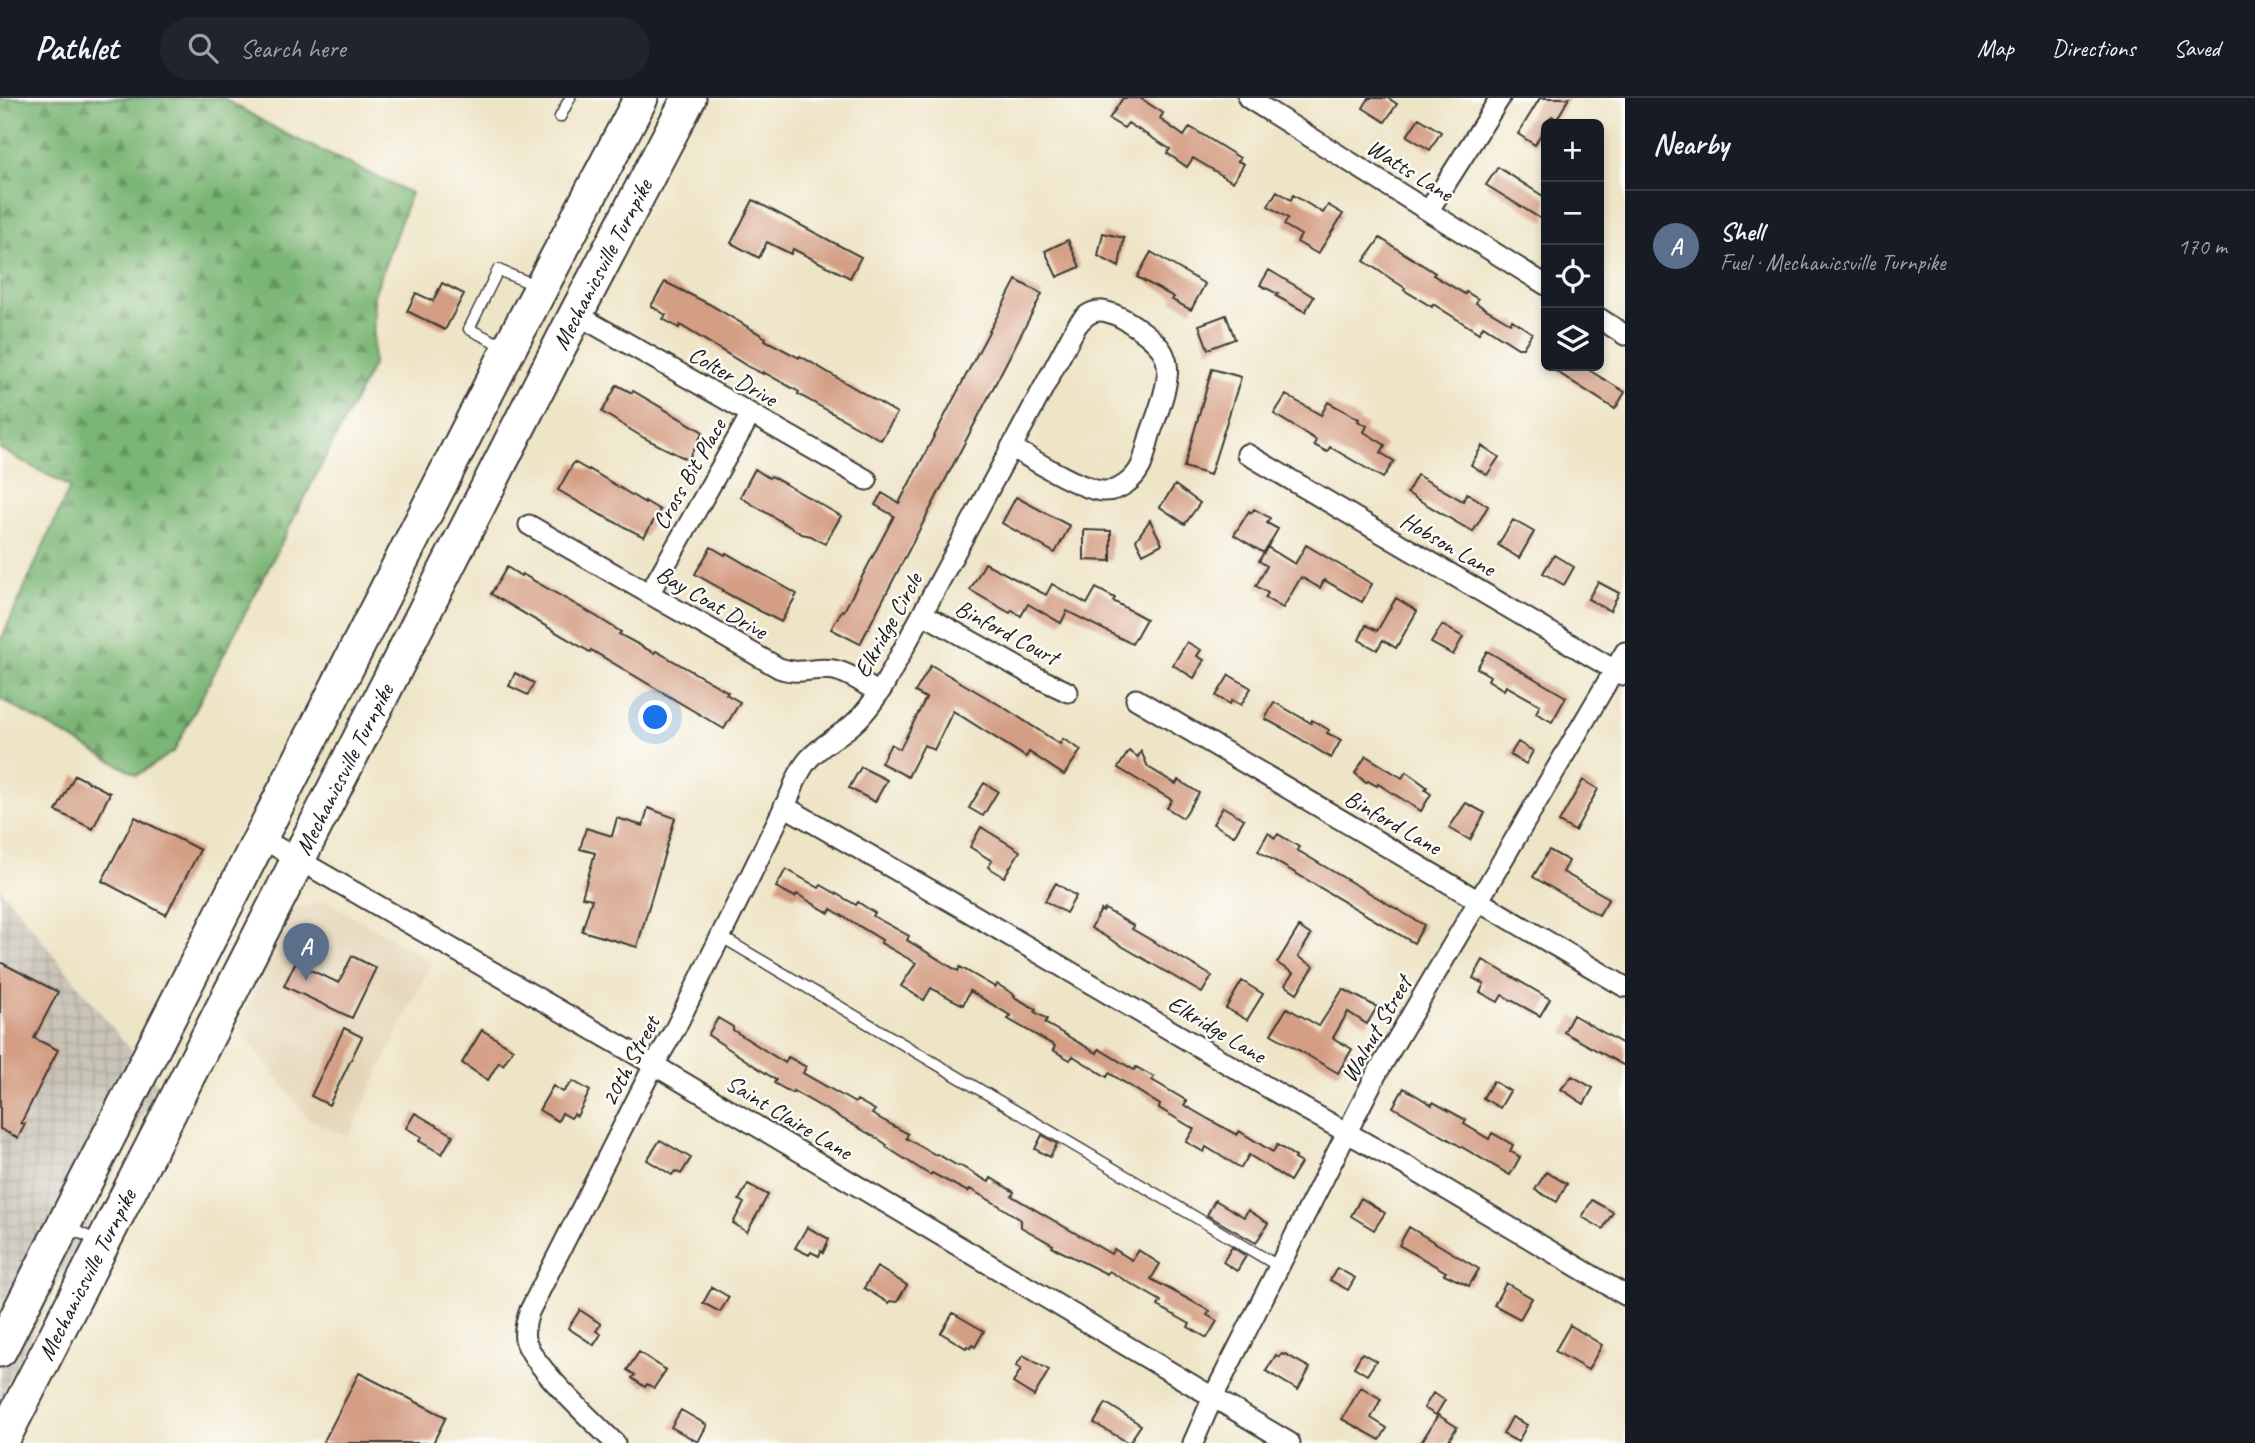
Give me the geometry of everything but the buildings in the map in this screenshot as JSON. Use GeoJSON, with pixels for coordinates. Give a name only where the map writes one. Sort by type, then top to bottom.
{"type":"FeatureCollection","features":[{"type":"Feature","properties":{"kind":"highway","name":"Mechanicsville Turnpike"},"geometry":{"type":"LineString","coordinates":[[0,1350],[540,287],[640,98]]}},
{"type":"Feature","properties":{"kind":"highway","name":"Mechanicsville Turnpike"},"geometry":{"type":"LineString","coordinates":[[3,1431],[104,1244],[576,314],[689,98]]}},
{"type":"Feature","properties":{"kind":"street","name":"Watts Lane"},"geometry":{"type":"LineString","coordinates":[[1248,98],[1541,282]]}},
{"type":"Feature","properties":{"kind":"street"},"geometry":{"type":"LineString","coordinates":[[1429,211],[1500,98]]}},
{"type":"Feature","properties":{"kind":"street","name":"Elkridge Circle"},"geometry":{"type":"LineString","coordinates":[[784,806],[805,762],[817,749],[856,721],[879,693],[923,614],[1011,447],[1082,318],[1101,311],[1112,314],[1159,344],[1165,356],[1167,381],[1141,466],[1129,481],[1118,489],[1089,489],[1011,447]]}},
{"type":"Feature","properties":{"kind":"street","name":"Colter Drive"},"geometry":{"type":"LineString","coordinates":[[576,314],[867,481]]}},
{"type":"Feature","properties":{"kind":"street"},"geometry":{"type":"LineString","coordinates":[[1604,321],[1625,335]]}},
{"type":"Feature","properties":{"kind":"street","name":"Cross Bit Place"},"geometry":{"type":"LineString","coordinates":[[649,594],[751,414]]}},
{"type":"Feature","properties":{"kind":"street","name":"Hobson Lane"},"geometry":{"type":"LineString","coordinates":[[1247,454],[1620,673]]}},
{"type":"Feature","properties":{"kind":"street","name":"Bay Coat Drive"},"geometry":{"type":"LineString","coordinates":[[528,525],[779,668],[798,673],[825,669],[839,671],[879,693]]}},
{"type":"Feature","properties":{"kind":"street","name":"Binford Court"},"geometry":{"type":"LineString","coordinates":[[923,614],[1030,674],[1068,692]]}},
{"type":"Feature","properties":{"kind":"street","name":"Walnut Street"},"geometry":{"type":"LineString","coordinates":[[1193,1443],[1278,1266],[1376,1075],[1479,901],[1620,673],[1625,652]]}},
{"type":"Feature","properties":{"kind":"street","name":"Binford Lane"},"geometry":{"type":"LineString","coordinates":[[1136,699],[1625,987]]}},
{"type":"Feature","properties":{"kind":"street","name":"20th Street"},"geometry":{"type":"LineString","coordinates":[[615,1443],[542,1368],[525,1340],[524,1330],[529,1312],[654,1065],[675,1029],[784,806]]}},
{"type":"Feature","properties":{"kind":"street","name":"Elkridge Lane"},"geometry":{"type":"LineString","coordinates":[[784,806],[1625,1295]]}},
{"type":"Feature","properties":{"kind":"street","name":"Saint Claire Lane"},"geometry":{"type":"LineString","coordinates":[[261,838],[654,1065],[1290,1443]]}},
{"type":"Feature","properties":{"kind":"lane"},"geometry":{"type":"LineString","coordinates":[[560,117],[570,98]]}},
{"type":"Feature","properties":{"kind":"lane"},"geometry":{"type":"LineString","coordinates":[[509,349],[469,329],[498,270],[540,287]]}},
{"type":"Feature","properties":{"kind":"lane"},"geometry":{"type":"LineString","coordinates":[[720,936],[1278,1266]]}},
{"type":"Feature","properties":{"kind":"lane"},"geometry":{"type":"LineString","coordinates":[[64,1225],[104,1244]]}},
{"type":"Feature","properties":{"kind":"shaded area"},"geometry":{"type":"Polygon","coordinates":[[[0,888],[158,1084],[0,1398],[0,888]]]}},
{"type":"Feature","properties":{"kind":"shaded area"},"geometry":{"type":"Polygon","coordinates":[[[326,901],[432,961],[348,1137],[309,1119],[238,1027],[293,909],[326,901]]]}},
{"type":"Feature","properties":{"kind":"green space"},"geometry":{"type":"Polygon","coordinates":[[[0,98],[223,98],[284,133],[411,193],[374,295],[373,365],[174,751],[137,775],[0,699],[0,642],[70,487],[0,449],[0,98]]]}},
{"type":"Feature","properties":{"kind":"place","name":"Shell"},"geometry":{"type":"Point","coordinates":[306,981]}}]}
